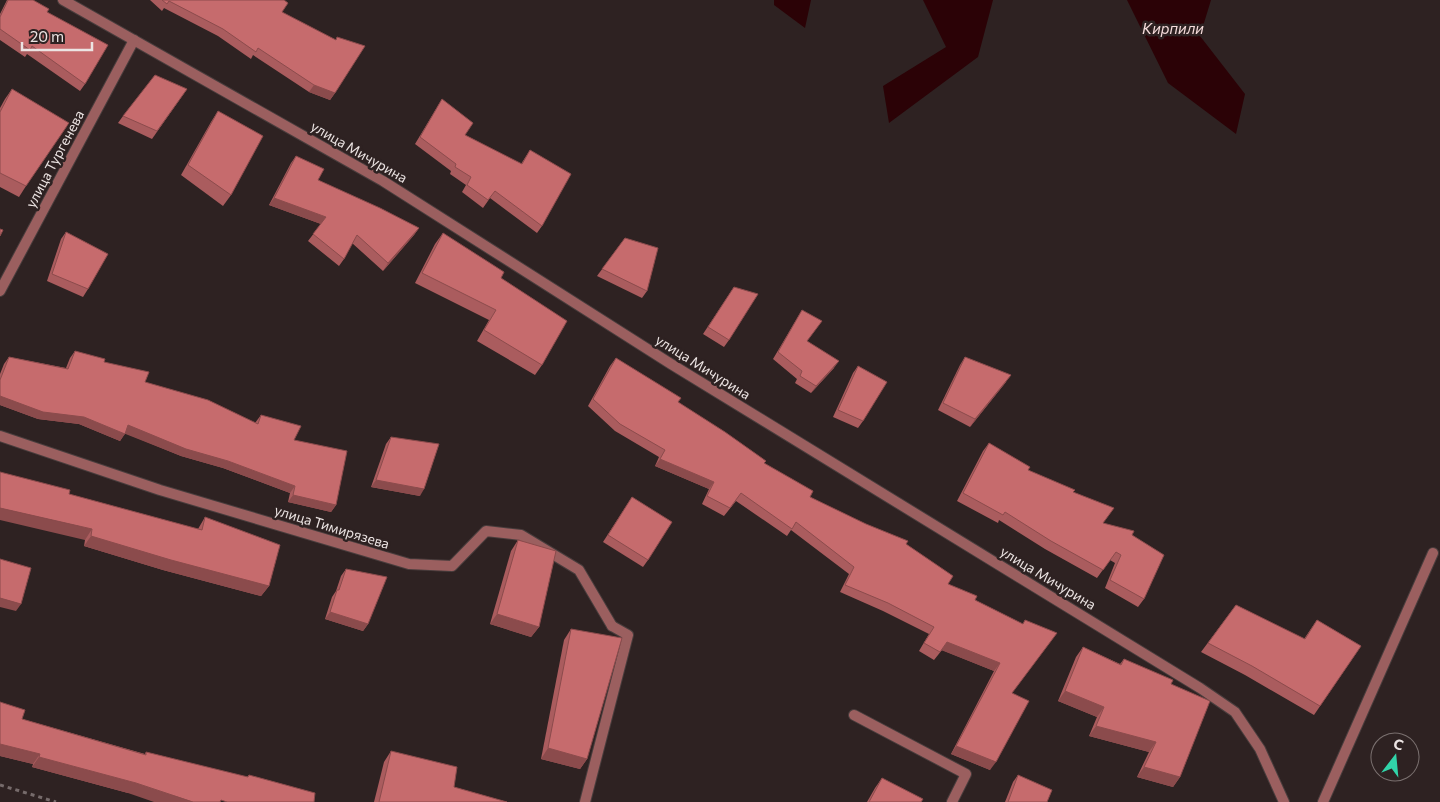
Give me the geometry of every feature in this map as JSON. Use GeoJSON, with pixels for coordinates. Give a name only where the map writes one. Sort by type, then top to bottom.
{"type":"FeatureCollection","features":[{"type":"Feature","properties":{"kind":"street","name":"улица Мичурина"},"geometry":{"type":"LineString","coordinates":[[63,0],[383,181],[671,364],[1200,688],[1235,712],[1260,749],[1284,802]]}},
{"type":"Feature","properties":{"kind":"street","name":"улица Тургенева"},"geometry":{"type":"LineString","coordinates":[[0,291],[134,40]]}},
{"type":"Feature","properties":{"kind":"street","name":"улица Тимирязева"},"geometry":{"type":"LineString","coordinates":[[0,436],[160,490],[409,564],[452,566],[486,531],[521,535],[579,570],[612,626],[628,635],[585,802]]}},
{"type":"Feature","properties":{"kind":"street"},"geometry":{"type":"LineString","coordinates":[[1323,802],[1433,553]]}},
{"type":"Feature","properties":{"kind":"street"},"geometry":{"type":"LineString","coordinates":[[854,715],[966,774],[952,802]]}},
{"type":"Feature","properties":{"kind":"path"},"geometry":{"type":"LineString","coordinates":[[0,785],[56,802]]}},
{"type":"Feature","properties":{"kind":"water"},"geometry":{"type":"Polygon","coordinates":[[[774,0],[811,0],[805,28],[774,5],[774,0]]]}},
{"type":"Feature","properties":{"kind":"water"},"geometry":{"type":"Polygon","coordinates":[[[923,0],[993,0],[978,57],[889,123],[883,86],[946,47],[923,0]]]}},
{"type":"Feature","properties":{"kind":"water","name":"Кирпили"},"geometry":{"type":"Polygon","coordinates":[[[1127,0],[1211,0],[1200,36],[1245,94],[1236,134],[1168,83],[1127,0]]]}},
{"type":"Feature","properties":{"kind":"building"},"geometry":{"type":"Polygon","coordinates":[[[8,0],[33,0],[49,9],[47,12],[108,45],[85,84],[32,46],[30,50],[0,29],[0,17],[8,0]]]}},
{"type":"Feature","properties":{"kind":"building"},"geometry":{"type":"Polygon","coordinates":[[[162,0],[284,0],[288,3],[282,12],[336,40],[337,37],[365,46],[335,93],[314,85],[258,48],[256,52],[223,29],[169,1],[167,4],[162,0]]]}},
{"type":"Feature","properties":{"kind":"building"},"geometry":{"type":"Polygon","coordinates":[[[155,75],[187,89],[157,131],[123,116],[155,75]]]}},
{"type":"Feature","properties":{"kind":"building"},"geometry":{"type":"Polygon","coordinates":[[[12,89],[69,123],[26,186],[0,173],[0,112],[12,89]]]}},
{"type":"Feature","properties":{"kind":"building"},"geometry":{"type":"Polygon","coordinates":[[[442,99],[473,123],[465,135],[522,164],[530,150],[571,174],[542,226],[495,191],[488,200],[467,185],[471,177],[455,167],[456,164],[420,137],[442,99]]]}},
{"type":"Feature","properties":{"kind":"building"},"geometry":{"type":"Polygon","coordinates":[[[218,111],[263,136],[231,195],[188,165],[218,111]]]}},
{"type":"Feature","properties":{"kind":"building"},"geometry":{"type":"Polygon","coordinates":[[[296,156],[324,169],[318,180],[419,228],[388,263],[357,235],[344,259],[313,234],[326,217],[274,198],[296,156]]]}},
{"type":"Feature","properties":{"kind":"building"},"geometry":{"type":"Polygon","coordinates":[[[66,232],[108,254],[88,289],[52,274],[66,232]]]}},
{"type":"Feature","properties":{"kind":"building"},"geometry":{"type":"Polygon","coordinates":[[[443,233],[504,272],[501,278],[567,321],[542,365],[484,330],[496,310],[422,273],[443,233]]]}},
{"type":"Feature","properties":{"kind":"building"},"geometry":{"type":"Polygon","coordinates":[[[625,238],[658,248],[647,291],[602,269],[625,238]]]}},
{"type":"Feature","properties":{"kind":"building"},"geometry":{"type":"Polygon","coordinates":[[[734,287],[758,294],[729,340],[708,327],[734,287]]]}},
{"type":"Feature","properties":{"kind":"building"},"geometry":{"type":"Polygon","coordinates":[[[802,310],[822,321],[807,341],[839,361],[816,386],[800,376],[802,371],[778,352],[802,310]]]}},
{"type":"Feature","properties":{"kind":"building"},"geometry":{"type":"Polygon","coordinates":[[[75,351],[105,359],[104,362],[149,372],[145,382],[208,400],[258,424],[261,415],[301,426],[294,440],[347,451],[336,505],[293,495],[295,486],[228,461],[186,449],[128,425],[125,434],[84,417],[43,412],[0,396],[0,380],[9,357],[68,369],[75,351]]]}},
{"type":"Feature","properties":{"kind":"building"},"geometry":{"type":"Polygon","coordinates":[[[965,357],[1011,375],[975,419],[943,403],[965,357]]]}},
{"type":"Feature","properties":{"kind":"building"},"geometry":{"type":"Polygon","coordinates":[[[616,358],[681,398],[678,402],[766,461],[764,463],[813,491],[810,497],[866,524],[908,541],[906,544],[953,576],[948,584],[977,596],[975,600],[1023,624],[1025,620],[1057,633],[1012,693],[1029,701],[996,762],[956,746],[1000,663],[947,642],[940,652],[924,643],[934,627],[888,603],[845,585],[854,567],[796,522],[792,529],[741,493],[730,508],[707,496],[714,482],[660,459],[665,450],[620,424],[593,399],[616,358]]]}},
{"type":"Feature","properties":{"kind":"building"},"geometry":{"type":"Polygon","coordinates":[[[858,366],[887,382],[863,421],[838,410],[858,366]]]}},
{"type":"Feature","properties":{"kind":"building"},"geometry":{"type":"Polygon","coordinates":[[[391,437],[439,444],[424,489],[376,480],[391,437]]]}},
{"type":"Feature","properties":{"kind":"building"},"geometry":{"type":"Polygon","coordinates":[[[989,443],[1030,467],[1028,470],[1075,490],[1073,492],[1114,508],[1103,523],[1134,531],[1132,535],[1164,555],[1144,599],[1110,580],[1121,555],[1116,552],[1103,570],[1051,541],[1005,512],[1003,515],[963,493],[989,443]]]}},
{"type":"Feature","properties":{"kind":"building"},"geometry":{"type":"Polygon","coordinates":[[[0,472],[70,490],[69,494],[202,530],[205,517],[280,545],[269,586],[91,536],[92,529],[0,508],[0,472]]]}},
{"type":"Feature","properties":{"kind":"building"},"geometry":{"type":"Polygon","coordinates":[[[632,497],[672,522],[648,560],[608,535],[632,497]]]}},
{"type":"Feature","properties":{"kind":"building"},"geometry":{"type":"Polygon","coordinates":[[[518,540],[556,551],[539,627],[497,614],[518,540]]]}},
{"type":"Feature","properties":{"kind":"building"},"geometry":{"type":"Polygon","coordinates":[[[0,559],[31,568],[21,604],[0,598],[0,559]]]}},
{"type":"Feature","properties":{"kind":"building"},"geometry":{"type":"Polygon","coordinates":[[[346,569],[387,577],[368,624],[330,612],[346,569]]]}},
{"type":"Feature","properties":{"kind":"building"},"geometry":{"type":"Polygon","coordinates":[[[1236,605],[1305,639],[1317,620],[1361,646],[1320,706],[1252,666],[1208,643],[1236,605]]]}},
{"type":"Feature","properties":{"kind":"building"},"geometry":{"type":"Polygon","coordinates":[[[571,629],[622,638],[587,759],[548,748],[571,629]]]}},
{"type":"Feature","properties":{"kind":"building"},"geometry":{"type":"Polygon","coordinates":[[[1083,647],[1121,665],[1124,659],[1173,680],[1171,684],[1210,701],[1180,777],[1144,767],[1156,742],[1096,726],[1104,707],[1065,691],[1083,647]]]}},
{"type":"Feature","properties":{"kind":"building"},"geometry":{"type":"Polygon","coordinates":[[[0,702],[25,710],[22,719],[146,755],[146,752],[248,777],[249,775],[315,793],[314,802],[227,802],[221,800],[220,802],[193,802],[136,783],[39,757],[40,754],[0,744],[0,702]]]}},
{"type":"Feature","properties":{"kind":"building"},"geometry":{"type":"Polygon","coordinates":[[[391,751],[457,767],[454,787],[507,802],[379,802],[391,751]]]}},
{"type":"Feature","properties":{"kind":"building"},"geometry":{"type":"Polygon","coordinates":[[[1018,775],[1052,790],[1047,802],[1008,802],[1018,775]]]}},
{"type":"Feature","properties":{"kind":"building"},"geometry":{"type":"Polygon","coordinates":[[[882,778],[923,799],[921,802],[869,802],[882,778]]]}}]}
